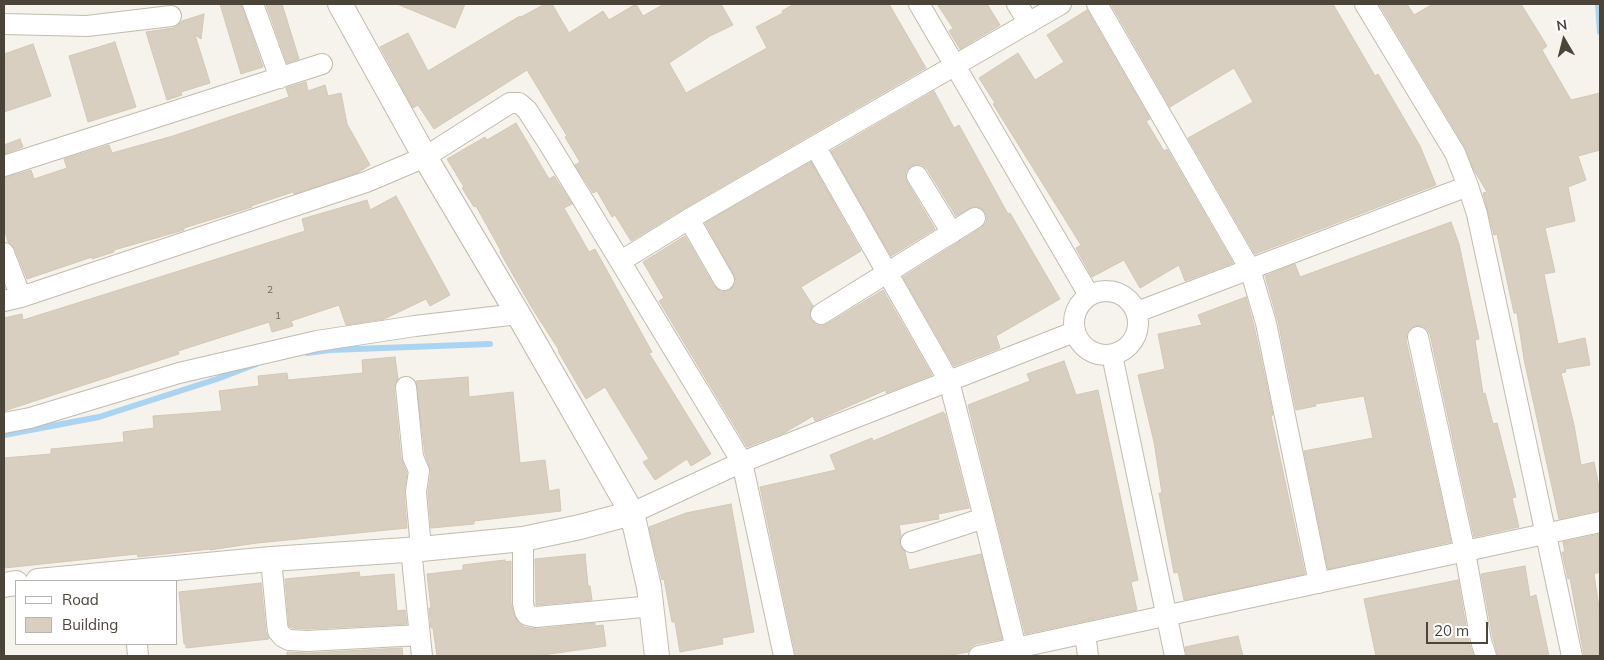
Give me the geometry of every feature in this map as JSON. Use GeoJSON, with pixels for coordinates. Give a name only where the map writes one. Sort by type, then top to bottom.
{"type":"FeatureCollection","features":[{"type":"Feature","properties":{"kind":"street"},"geometry":{"type":"LineString","coordinates":[[253,4],[280,78]]}},
{"type":"Feature","properties":{"kind":"street"},"geometry":{"type":"LineString","coordinates":[[340,4],[424,157],[518,314],[632,513],[653,606],[657,656]]}},
{"type":"Feature","properties":{"kind":"street"},"geometry":{"type":"LineString","coordinates":[[919,4],[956,64],[1089,295]]}},
{"type":"Feature","properties":{"kind":"street"},"geometry":{"type":"LineString","coordinates":[[1018,4],[1028,23]]}},
{"type":"Feature","properties":{"kind":"street"},"geometry":{"type":"LineString","coordinates":[[621,262],[815,146],[1061,4]]}},
{"type":"Feature","properties":{"kind":"street"},"geometry":{"type":"LineString","coordinates":[[1097,4],[1250,269],[1266,323],[1319,583]]}},
{"type":"Feature","properties":{"kind":"street"},"geometry":{"type":"LineString","coordinates":[[1365,4],[1454,153],[1477,214],[1572,656]]}},
{"type":"Feature","properties":{"kind":"street"},"geometry":{"type":"LineString","coordinates":[[4,24],[87,26],[171,16]]}},
{"type":"Feature","properties":{"kind":"street"},"geometry":{"type":"LineString","coordinates":[[4,166],[322,64]]}},
{"type":"Feature","properties":{"kind":"street"},"geometry":{"type":"LineString","coordinates":[[4,253],[12,299],[366,182],[424,157],[510,103],[519,103],[527,110],[742,462],[784,656]]}},
{"type":"Feature","properties":{"kind":"street"},"geometry":{"type":"LineString","coordinates":[[815,146],[949,381],[1016,648]]}},
{"type":"Feature","properties":{"kind":"street"},"geometry":{"type":"LineString","coordinates":[[918,176],[952,232]]}},
{"type":"Feature","properties":{"kind":"street"},"geometry":{"type":"LineString","coordinates":[[1137,312],[1468,186]]}},
{"type":"Feature","properties":{"kind":"street"},"geometry":{"type":"LineString","coordinates":[[821,314],[975,218]]}},
{"type":"Feature","properties":{"kind":"street"},"geometry":{"type":"LineString","coordinates":[[689,220],[724,280]]}},
{"type":"Feature","properties":{"kind":"street"},"geometry":{"type":"LineString","coordinates":[[1108,290],[1117,292],[1133,303],[1137,312],[1139,323],[1131,344],[1122,351],[1112,355],[1093,353],[1079,341],[1074,332],[1075,311],[1089,295],[1098,291],[1108,290]]}},
{"type":"Feature","properties":{"kind":"street"},"geometry":{"type":"LineString","coordinates":[[4,423],[30,418],[179,373],[317,341],[415,326],[518,314]]}},
{"type":"Feature","properties":{"kind":"street"},"geometry":{"type":"LineString","coordinates":[[62,580],[132,577],[272,560],[523,539],[580,527],[632,513],[742,462],[1074,332]]}},
{"type":"Feature","properties":{"kind":"street"},"geometry":{"type":"LineString","coordinates":[[1418,337],[1465,552],[1481,641],[1486,656]]}},
{"type":"Feature","properties":{"kind":"street"},"geometry":{"type":"LineString","coordinates":[[1112,355],[1168,615],[1175,656]]}},
{"type":"Feature","properties":{"kind":"street"},"geometry":{"type":"LineString","coordinates":[[406,387],[414,457],[418,472],[416,549],[422,656]]}},
{"type":"Feature","properties":{"kind":"street"},"geometry":{"type":"LineString","coordinates":[[911,542],[984,518]]}},
{"type":"Feature","properties":{"kind":"street"},"geometry":{"type":"LineString","coordinates":[[979,656],[1600,522]]}},
{"type":"Feature","properties":{"kind":"street"},"geometry":{"type":"LineString","coordinates":[[523,539],[523,603],[528,616],[536,617],[653,606]]}},
{"type":"Feature","properties":{"kind":"street"},"geometry":{"type":"LineString","coordinates":[[272,560],[278,632],[283,637],[289,640],[307,641],[420,635]]}},
{"type":"Feature","properties":{"kind":"street"},"geometry":{"type":"LineString","coordinates":[[1085,633],[1088,656]]}},
{"type":"Feature","properties":{"kind":"building"},"geometry":{"type":"Polygon","coordinates":[[[220,4],[241,4],[263,67],[241,74],[220,4]]]}},
{"type":"Feature","properties":{"kind":"building"},"geometry":{"type":"Polygon","coordinates":[[[266,4],[282,4],[299,59],[287,63],[266,4]]]}},
{"type":"Feature","properties":{"kind":"building"},"geometry":{"type":"Polygon","coordinates":[[[397,4],[465,4],[455,28],[397,4]]]}},
{"type":"Feature","properties":{"kind":"building"},"geometry":{"type":"Polygon","coordinates":[[[545,4],[552,4],[569,33],[603,11],[609,20],[636,4],[643,16],[664,4],[721,4],[733,25],[710,36],[669,63],[686,93],[767,48],[756,27],[783,13],[782,11],[794,4],[889,4],[926,68],[631,241],[615,215],[612,217],[597,191],[593,193],[575,165],[580,162],[565,137],[567,136],[527,70],[434,129],[418,105],[413,108],[380,47],[408,33],[428,71],[520,16],[545,4]]]}},
{"type":"Feature","properties":{"kind":"building"},"geometry":{"type":"Polygon","coordinates":[[[937,4],[987,4],[1000,25],[960,49],[949,31],[953,28],[937,4]]]}},
{"type":"Feature","properties":{"kind":"building"},"geometry":{"type":"Polygon","coordinates":[[[1111,4],[1333,4],[1375,76],[1378,74],[1420,146],[1436,185],[1255,254],[1188,138],[1253,102],[1234,68],[1170,107],[1111,4]]]}},
{"type":"Feature","properties":{"kind":"building"},"geometry":{"type":"Polygon","coordinates":[[[1379,4],[1407,4],[1414,15],[1433,4],[1521,4],[1547,46],[1542,50],[1571,100],[1600,93],[1600,150],[1578,156],[1586,180],[1568,187],[1575,221],[1545,228],[1555,272],[1544,274],[1558,344],[1585,338],[1590,365],[1565,369],[1566,372],[1561,373],[1574,425],[1581,465],[1594,462],[1600,492],[1600,510],[1559,519],[1524,359],[1517,313],[1514,313],[1497,234],[1494,235],[1483,193],[1487,192],[1474,170],[1465,147],[1379,4]]]}},
{"type":"Feature","properties":{"kind":"building"},"geometry":{"type":"Polygon","coordinates":[[[1087,10],[1150,119],[1146,121],[1164,151],[1167,149],[1233,263],[1185,281],[1179,265],[1140,288],[1124,260],[1092,277],[1076,248],[1081,245],[993,104],[995,103],[979,78],[1018,53],[1035,80],[1064,62],[1047,35],[1087,10]]]}},
{"type":"Feature","properties":{"kind":"building"},"geometry":{"type":"Polygon","coordinates":[[[204,14],[201,39],[195,35],[210,83],[181,92],[182,95],[167,100],[146,32],[173,28],[182,21],[204,14]]]}},
{"type":"Feature","properties":{"kind":"building"},"geometry":{"type":"Polygon","coordinates":[[[115,42],[136,107],[88,122],[69,56],[115,42]]]}},
{"type":"Feature","properties":{"kind":"building"},"geometry":{"type":"Polygon","coordinates":[[[33,44],[51,96],[4,112],[4,54],[33,44]]]}},
{"type":"Feature","properties":{"kind":"building"},"geometry":{"type":"Polygon","coordinates":[[[306,82],[308,91],[325,85],[328,96],[341,93],[347,124],[370,165],[357,173],[294,194],[293,192],[184,228],[184,230],[114,250],[114,252],[92,259],[92,257],[27,279],[15,249],[8,242],[4,228],[4,178],[31,170],[34,179],[67,168],[64,159],[109,145],[112,153],[173,136],[289,97],[286,88],[306,82]]]}},
{"type":"Feature","properties":{"kind":"building"},"geometry":{"type":"Polygon","coordinates":[[[934,91],[954,128],[959,125],[1008,214],[1010,213],[1060,299],[996,336],[1000,348],[954,366],[903,277],[981,228],[986,223],[985,212],[981,208],[974,206],[956,216],[927,169],[917,164],[911,166],[906,171],[907,182],[935,229],[891,256],[831,151],[934,91]]]}},
{"type":"Feature","properties":{"kind":"building"},"geometry":{"type":"Polygon","coordinates":[[[516,123],[549,179],[554,176],[572,204],[564,208],[589,252],[595,249],[652,352],[649,353],[711,454],[691,466],[687,459],[655,480],[643,462],[649,459],[605,387],[586,399],[500,252],[476,206],[474,207],[462,188],[464,187],[447,159],[485,137],[487,140],[516,123]]]}},
{"type":"Feature","properties":{"kind":"building"},"geometry":{"type":"Polygon","coordinates":[[[20,139],[23,147],[4,154],[4,145],[20,139]]]}},
{"type":"Feature","properties":{"kind":"building"},"geometry":{"type":"Polygon","coordinates":[[[811,162],[861,251],[801,287],[813,306],[809,314],[811,320],[816,325],[827,324],[883,290],[932,375],[886,393],[886,390],[815,421],[813,416],[784,433],[747,447],[659,301],[664,298],[643,262],[685,236],[714,286],[723,292],[730,290],[736,281],[734,275],[705,223],[811,162]]]}},
{"type":"Feature","properties":{"kind":"building"},"geometry":{"type":"Polygon","coordinates":[[[396,196],[450,295],[430,306],[426,299],[384,319],[346,325],[339,305],[291,321],[293,326],[272,332],[269,322],[178,351],[179,354],[4,411],[4,318],[22,314],[23,320],[305,231],[302,219],[367,200],[370,210],[396,196]]]}},
{"type":"Feature","properties":{"kind":"building"},"geometry":{"type":"Polygon","coordinates":[[[1451,222],[1459,244],[1479,339],[1475,340],[1483,394],[1485,393],[1493,424],[1497,423],[1516,497],[1512,498],[1519,527],[1474,537],[1430,334],[1422,326],[1415,326],[1410,328],[1406,340],[1451,542],[1328,569],[1304,451],[1373,438],[1364,396],[1315,404],[1316,406],[1296,410],[1278,321],[1265,276],[1295,264],[1300,277],[1451,222]]]}},
{"type":"Feature","properties":{"kind":"building"},"geometry":{"type":"Polygon","coordinates":[[[1246,297],[1273,415],[1271,416],[1305,574],[1184,600],[1178,572],[1174,573],[1159,493],[1162,493],[1154,442],[1138,375],[1165,369],[1158,334],[1202,325],[1198,315],[1246,297]]]}},
{"type":"Feature","properties":{"kind":"building"},"geometry":{"type":"Polygon","coordinates":[[[395,357],[398,379],[394,388],[401,458],[407,473],[404,493],[407,528],[257,543],[210,550],[138,557],[137,554],[4,568],[4,458],[51,454],[51,449],[124,442],[123,432],[154,428],[153,416],[222,411],[219,391],[259,386],[258,376],[287,373],[288,380],[363,373],[362,360],[395,357]]]}},
{"type":"Feature","properties":{"kind":"building"},"geometry":{"type":"Polygon","coordinates":[[[1064,361],[1076,395],[1098,390],[1138,580],[1131,582],[1137,610],[1025,634],[968,405],[1030,381],[1027,374],[1064,361]]]}},
{"type":"Feature","properties":{"kind":"building"},"geometry":{"type":"Polygon","coordinates":[[[468,377],[469,397],[513,392],[520,463],[545,460],[549,491],[559,489],[561,511],[474,521],[474,524],[431,528],[428,492],[431,472],[425,454],[416,381],[468,377]]]}},
{"type":"Feature","properties":{"kind":"building"},"geometry":{"type":"Polygon","coordinates":[[[943,412],[969,508],[938,514],[939,519],[899,525],[900,545],[905,552],[909,570],[981,554],[1002,639],[976,644],[968,652],[947,656],[796,656],[760,487],[836,470],[830,455],[872,438],[873,441],[943,412]]]}},
{"type":"Feature","properties":{"kind":"building"},"geometry":{"type":"Polygon","coordinates":[[[731,504],[754,632],[722,638],[723,644],[680,652],[675,622],[672,622],[664,579],[662,580],[649,527],[686,513],[731,504]]]}},
{"type":"Feature","properties":{"kind":"building"},"geometry":{"type":"Polygon","coordinates":[[[1600,534],[1600,572],[1594,574],[1600,614],[1600,656],[1584,656],[1570,578],[1568,579],[1562,552],[1565,552],[1563,542],[1600,534]]]}},
{"type":"Feature","properties":{"kind":"building"},"geometry":{"type":"Polygon","coordinates":[[[585,554],[588,586],[590,586],[592,600],[536,605],[535,559],[585,554]]]}},
{"type":"Feature","properties":{"kind":"building"},"geometry":{"type":"Polygon","coordinates":[[[505,560],[505,562],[511,561],[511,603],[518,622],[524,627],[537,629],[595,623],[595,626],[603,625],[606,646],[536,656],[437,656],[433,628],[431,628],[427,574],[463,570],[463,565],[505,560]]]}},
{"type":"Feature","properties":{"kind":"building"},"geometry":{"type":"Polygon","coordinates":[[[1525,566],[1530,597],[1536,595],[1549,656],[1498,656],[1481,574],[1525,566]]]}},
{"type":"Feature","properties":{"kind":"building"},"geometry":{"type":"Polygon","coordinates":[[[359,572],[360,577],[394,574],[397,611],[405,610],[407,624],[307,629],[289,626],[285,579],[359,572]]]}},
{"type":"Feature","properties":{"kind":"building"},"geometry":{"type":"Polygon","coordinates":[[[1458,580],[1469,643],[1474,656],[1376,656],[1364,599],[1458,580]]]}},
{"type":"Feature","properties":{"kind":"building"},"geometry":{"type":"Polygon","coordinates":[[[261,583],[266,632],[269,639],[186,648],[179,592],[261,583]]]}},
{"type":"Feature","properties":{"kind":"building"},"geometry":{"type":"Polygon","coordinates":[[[1238,636],[1243,656],[1187,656],[1185,647],[1238,636]]]}},
{"type":"Feature","properties":{"kind":"building"},"geometry":{"type":"Polygon","coordinates":[[[402,648],[403,656],[287,656],[287,652],[308,653],[402,648]]]}},
{"type":"Feature","properties":{"kind":"waterway"},"geometry":{"type":"LineString","coordinates":[[1598,4],[1600,32]]}},
{"type":"Feature","properties":{"kind":"waterway"},"geometry":{"type":"LineString","coordinates":[[307,353],[330,350],[490,344]]}},
{"type":"Feature","properties":{"kind":"waterway"},"geometry":{"type":"LineString","coordinates":[[4,435],[99,417],[217,379],[256,364]]}}]}
